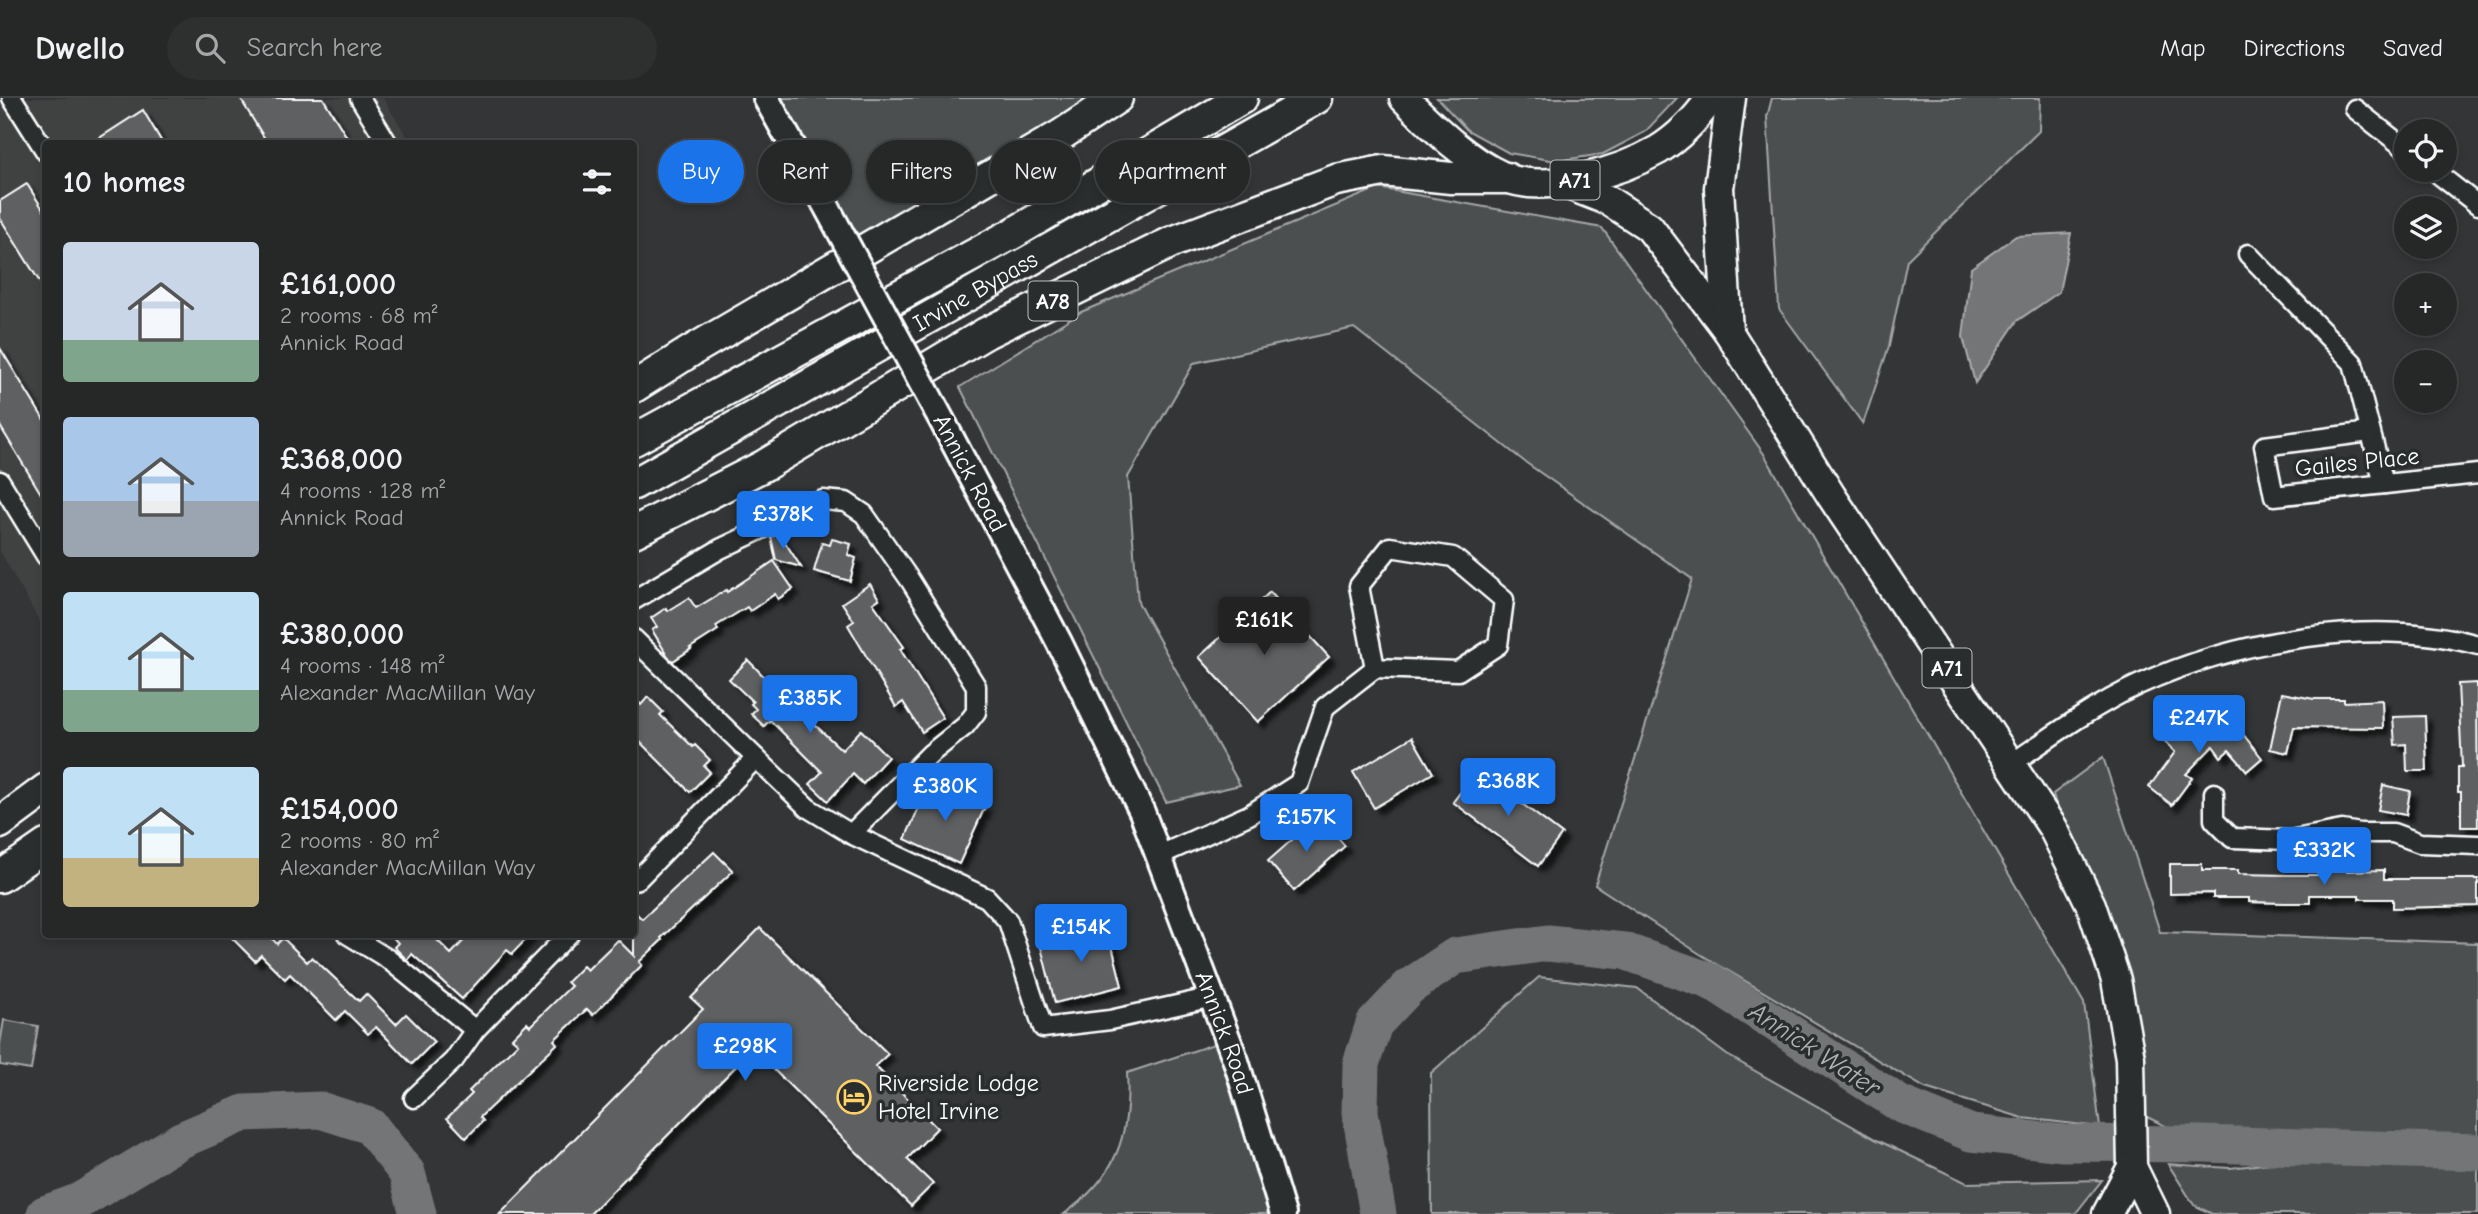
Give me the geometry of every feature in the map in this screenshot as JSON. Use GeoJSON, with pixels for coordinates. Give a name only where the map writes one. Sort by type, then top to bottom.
{"type":"FeatureCollection","features":[{"type":"Feature","properties":{"kind":"highway"},"geometry":{"type":"LineString","coordinates":[[637,385],[1061,135],[1117,98]]}},
{"type":"Feature","properties":{"kind":"highway","name":"Irvine Bypass"},"geometry":{"type":"LineString","coordinates":[[637,438],[1012,234],[1242,98]]}},
{"type":"Feature","properties":{"kind":"highway","name":"Irvine Bypass"},"geometry":{"type":"LineString","coordinates":[[637,482],[1317,98]]}},
{"type":"Feature","properties":{"kind":"highway","name":"A78"},"geometry":{"type":"LineString","coordinates":[[637,530],[765,465],[986,333],[1172,242],[1336,180],[1383,171],[1451,178],[1506,178]]}},
{"type":"Feature","properties":{"kind":"highway"},"geometry":{"type":"LineString","coordinates":[[0,824],[42,792]]}},
{"type":"Feature","properties":{"kind":"highway"},"geometry":{"type":"LineString","coordinates":[[0,824],[42,798]]}},
{"type":"Feature","properties":{"kind":"main road","name":"Annick Road"},"geometry":{"type":"LineString","coordinates":[[766,98],[1059,642],[1142,812],[1237,1061],[1283,1214]]}},
{"type":"Feature","properties":{"kind":"main road","name":"A71"},"geometry":{"type":"LineString","coordinates":[[1404,98],[1453,144],[1506,178],[1563,183],[1618,169],[1659,149],[1698,117],[1711,98]]}},
{"type":"Feature","properties":{"kind":"main road","name":"A71"},"geometry":{"type":"LineString","coordinates":[[1728,331],[1719,188],[1731,98]]}},
{"type":"Feature","properties":{"kind":"main road","name":"A71"},"geometry":{"type":"LineString","coordinates":[[1563,183],[1609,201],[1649,228],[1728,331],[1832,497],[2053,828],[2091,905],[2116,980],[2130,1058],[2132,1167],[2155,1214]]}},
{"type":"Feature","properties":{"kind":"main road","name":"A71"},"geometry":{"type":"LineString","coordinates":[[2107,1214],[2132,1167]]}},
{"type":"Feature","properties":{"kind":"main road"},"geometry":{"type":"LineString","coordinates":[[2119,1214],[2141,1214]]}},
{"type":"Feature","properties":{"kind":"street"},"geometry":{"type":"LineString","coordinates":[[12,98],[42,146]]}},
{"type":"Feature","properties":{"kind":"street"},"geometry":{"type":"LineString","coordinates":[[360,98],[386,140]]}},
{"type":"Feature","properties":{"kind":"street"},"geometry":{"type":"LineString","coordinates":[[2355,108],[2394,139]]}},
{"type":"Feature","properties":{"kind":"street"},"geometry":{"type":"LineString","coordinates":[[2448,182],[2478,205]]}},
{"type":"Feature","properties":{"kind":"street"},"geometry":{"type":"LineString","coordinates":[[2248,254],[2353,363],[2384,484]]}},
{"type":"Feature","properties":{"kind":"street","name":"Gailes Place"},"geometry":{"type":"LineString","coordinates":[[2370,432],[2264,446],[2274,496],[2478,474]]}},
{"type":"Feature","properties":{"kind":"street"},"geometry":{"type":"LineString","coordinates":[[0,481],[42,549]]}},
{"type":"Feature","properties":{"kind":"street"},"geometry":{"type":"LineString","coordinates":[[637,598],[720,549],[822,500],[846,502],[864,514],[976,686],[976,712],[965,726],[930,754],[851,834]]}},
{"type":"Feature","properties":{"kind":"street"},"geometry":{"type":"LineString","coordinates":[[1160,855],[1249,816],[1299,783],[1325,707],[1375,668],[1458,671],[1498,645],[1504,600],[1453,557],[1390,547],[1359,586],[1375,668]]}},
{"type":"Feature","properties":{"kind":"street"},"geometry":{"type":"LineString","coordinates":[[2011,764],[2072,722],[2137,686],[2223,653],[2295,637],[2353,633],[2414,634],[2478,645]]}},
{"type":"Feature","properties":{"kind":"street"},"geometry":{"type":"LineString","coordinates":[[637,642],[808,808],[851,834],[988,898],[1008,921],[1043,1028],[1110,1020],[1213,997]]}},
{"type":"Feature","properties":{"kind":"street"},"geometry":{"type":"LineString","coordinates":[[637,880],[756,758]]}},
{"type":"Feature","properties":{"kind":"street"},"geometry":{"type":"LineString","coordinates":[[2214,793],[2214,820],[2232,838],[2290,839],[2342,830],[2393,833],[2420,843],[2478,845]]}},
{"type":"Feature","properties":{"kind":"street"},"geometry":{"type":"LineString","coordinates":[[354,938],[388,959],[475,1030]]}},
{"type":"Feature","properties":{"kind":"street"},"geometry":{"type":"LineString","coordinates":[[414,1098],[454,1060],[475,1030],[565,938]]}},
{"type":"Feature","properties":{"kind":"shaded area"},"geometry":{"type":"Polygon","coordinates":[[[0,98],[383,98],[409,140],[42,140],[42,626],[0,551],[0,98]]]}},
{"type":"Feature","properties":{"kind":"shaded area"},"geometry":{"type":"Polygon","coordinates":[[[766,98],[1103,98],[1036,140],[990,140],[990,169],[976,178],[976,140],[866,140],[866,203],[936,203],[853,255],[824,203],[852,203],[852,140],[789,140],[766,98]]]}},
{"type":"Feature","properties":{"kind":"shaded area"},"geometry":{"type":"Polygon","coordinates":[[[1437,98],[1677,98],[1645,132],[1603,154],[1556,161],[1509,153],[1467,130],[1437,98]]]}},
{"type":"Feature","properties":{"kind":"shaded area"},"geometry":{"type":"Polygon","coordinates":[[[1772,98],[2040,98],[2039,131],[1907,260],[1889,346],[1863,424],[1779,309],[1767,117],[1772,98]]]}},
{"type":"Feature","properties":{"kind":"shaded area"},"geometry":{"type":"Polygon","coordinates":[[[1378,188],[1602,228],[1764,454],[2084,1003],[2100,1127],[2023,1118],[1925,1088],[1700,954],[1595,885],[1692,579],[1525,462],[1354,328],[1194,363],[1128,477],[1138,602],[1240,785],[1166,802],[960,387],[1081,312],[1378,188]]]}},
{"type":"Feature","properties":{"kind":"shaded area"},"geometry":{"type":"Polygon","coordinates":[[[2071,233],[2059,292],[2017,321],[1975,383],[1963,337],[1971,268],[2016,236],[2071,233]]]}},
{"type":"Feature","properties":{"kind":"shaded area"},"geometry":{"type":"Polygon","coordinates":[[[2103,757],[2160,932],[2478,943],[2478,1148],[2435,1151],[2202,1144],[2147,1117],[2116,980],[2077,877],[2053,794],[2103,757]]]}},
{"type":"Feature","properties":{"kind":"shaded area"},"geometry":{"type":"Polygon","coordinates":[[[1539,977],[1637,988],[1727,1055],[1877,1140],[1967,1183],[2102,1180],[2075,1214],[1432,1214],[1431,1073],[1539,977]]]}},
{"type":"Feature","properties":{"kind":"shaded area"},"geometry":{"type":"Polygon","coordinates":[[[4,1020],[38,1026],[31,1070],[0,1065],[4,1020]]]}},
{"type":"Feature","properties":{"kind":"shaded area"},"geometry":{"type":"Polygon","coordinates":[[[1217,1043],[1270,1214],[1064,1214],[1096,1185],[1108,1170],[1116,1153],[1123,1136],[1126,1116],[1127,1073],[1217,1043]]]}},
{"type":"Feature","properties":{"kind":"shaded area"},"geometry":{"type":"Polygon","coordinates":[[[2380,1158],[2478,1165],[2478,1214],[2212,1214],[2194,1205],[2168,1164],[2230,1168],[2288,1161],[2328,1162],[2380,1158]]]}},
{"type":"Feature","properties":{"kind":"building"},"geometry":{"type":"Polygon","coordinates":[[[240,98],[323,98],[349,140],[266,140],[240,98]]]}},
{"type":"Feature","properties":{"kind":"building"},"geometry":{"type":"Polygon","coordinates":[[[143,110],[161,140],[96,140],[143,110]]]}},
{"type":"Feature","properties":{"kind":"building"},"geometry":{"type":"Polygon","coordinates":[[[27,184],[42,208],[42,286],[0,218],[0,201],[27,184]]]}},
{"type":"Feature","properties":{"kind":"building"},"geometry":{"type":"Polygon","coordinates":[[[0,348],[42,416],[42,495],[0,426],[0,348]]]}},
{"type":"Feature","properties":{"kind":"building"},"geometry":{"type":"Polygon","coordinates":[[[779,533],[801,567],[776,560],[771,537],[779,533]]]}},
{"type":"Feature","properties":{"kind":"building"},"geometry":{"type":"Polygon","coordinates":[[[832,539],[851,544],[848,555],[856,558],[850,581],[814,571],[822,543],[830,545],[832,539]]]}},
{"type":"Feature","properties":{"kind":"building"},"geometry":{"type":"Polygon","coordinates":[[[774,561],[793,589],[778,599],[775,594],[750,611],[747,607],[716,626],[718,630],[673,661],[669,658],[652,630],[657,627],[651,618],[689,598],[696,608],[726,590],[727,592],[774,561]]]}},
{"type":"Feature","properties":{"kind":"building"},"geometry":{"type":"Polygon","coordinates":[[[870,584],[879,599],[873,603],[904,647],[900,649],[943,718],[922,732],[903,702],[896,707],[848,625],[854,621],[842,603],[870,584]]]}},
{"type":"Feature","properties":{"kind":"building"},"geometry":{"type":"Polygon","coordinates":[[[1270,592],[1329,657],[1258,722],[1199,657],[1270,592]]]}},
{"type":"Feature","properties":{"kind":"building"},"geometry":{"type":"Polygon","coordinates":[[[748,660],[801,715],[802,713],[842,750],[861,730],[888,757],[863,784],[853,774],[828,801],[810,784],[822,772],[770,720],[764,726],[751,714],[756,709],[751,704],[753,702],[729,679],[748,660]]]}},
{"type":"Feature","properties":{"kind":"building"},"geometry":{"type":"Polygon","coordinates":[[[2477,683],[2478,827],[2461,827],[2461,792],[2458,792],[2458,767],[2462,767],[2458,684],[2477,683]]]}},
{"type":"Feature","properties":{"kind":"building"},"geometry":{"type":"Polygon","coordinates":[[[2282,693],[2314,699],[2344,699],[2344,702],[2382,700],[2383,728],[2294,727],[2288,753],[2270,749],[2282,693]]]}},
{"type":"Feature","properties":{"kind":"building"},"geometry":{"type":"Polygon","coordinates":[[[648,697],[663,712],[660,715],[710,760],[704,766],[710,772],[690,792],[637,739],[637,700],[641,705],[648,697]]]}},
{"type":"Feature","properties":{"kind":"building"},"geometry":{"type":"Polygon","coordinates":[[[2425,716],[2427,771],[2407,771],[2406,744],[2395,745],[2393,717],[2425,716]]]}},
{"type":"Feature","properties":{"kind":"building"},"geometry":{"type":"Polygon","coordinates":[[[2230,718],[2262,758],[2247,771],[2229,750],[2221,757],[2213,746],[2186,774],[2192,778],[2172,805],[2149,787],[2175,752],[2161,738],[2178,721],[2196,738],[2215,724],[2218,727],[2230,718]]]}},
{"type":"Feature","properties":{"kind":"building"},"geometry":{"type":"Polygon","coordinates":[[[1412,737],[1433,773],[1374,808],[1353,772],[1412,737]]]}},
{"type":"Feature","properties":{"kind":"building"},"geometry":{"type":"Polygon","coordinates":[[[1477,770],[1562,834],[1538,866],[1453,802],[1477,770]]]}},
{"type":"Feature","properties":{"kind":"building"},"geometry":{"type":"Polygon","coordinates":[[[930,782],[985,807],[959,864],[905,839],[930,782]]]}},
{"type":"Feature","properties":{"kind":"building"},"geometry":{"type":"Polygon","coordinates":[[[2383,785],[2410,791],[2406,815],[2378,810],[2383,785]]]}},
{"type":"Feature","properties":{"kind":"building"},"geometry":{"type":"Polygon","coordinates":[[[1319,816],[1345,846],[1294,891],[1268,861],[1319,816]]]}},
{"type":"Feature","properties":{"kind":"building"},"geometry":{"type":"Polygon","coordinates":[[[714,852],[733,871],[661,938],[639,962],[642,965],[593,1015],[587,1009],[554,1040],[557,1044],[480,1117],[483,1121],[466,1138],[447,1118],[472,1094],[469,1091],[518,1043],[512,1038],[527,1023],[530,1026],[571,986],[567,982],[583,966],[587,970],[618,940],[634,956],[637,914],[642,919],[714,852]]]}},
{"type":"Feature","properties":{"kind":"building"},"geometry":{"type":"Polygon","coordinates":[[[2170,864],[2202,864],[2202,870],[2238,870],[2238,874],[2322,875],[2322,866],[2347,866],[2347,871],[2384,870],[2384,879],[2478,879],[2478,906],[2393,908],[2393,899],[2359,899],[2359,895],[2310,895],[2310,903],[2285,903],[2249,902],[2249,898],[2213,898],[2213,893],[2170,894],[2170,864]]]}},
{"type":"Feature","properties":{"kind":"building"},"geometry":{"type":"Polygon","coordinates":[[[1107,926],[1122,986],[1055,1003],[1040,943],[1107,926]]]}},
{"type":"Feature","properties":{"kind":"building","name":"Riverside Lodge Hotel Irvine"},"geometry":{"type":"Polygon","coordinates":[[[760,928],[888,1054],[875,1066],[937,1128],[907,1159],[933,1184],[911,1206],[753,1049],[590,1214],[500,1214],[703,1009],[691,998],[760,928]]]}},
{"type":"Feature","properties":{"kind":"building"},"geometry":{"type":"Polygon","coordinates":[[[232,938],[272,938],[277,944],[283,938],[307,962],[312,957],[359,1001],[366,994],[396,1024],[406,1014],[434,1042],[412,1064],[376,1027],[368,1034],[345,1011],[336,1020],[290,974],[285,979],[261,955],[255,961],[232,938]]]}},
{"type":"Feature","properties":{"kind":"building"},"geometry":{"type":"Polygon","coordinates":[[[394,938],[435,938],[451,954],[466,938],[527,938],[512,954],[507,950],[462,999],[412,954],[407,960],[394,947],[398,943],[394,938]]]}},
{"type":"Feature","properties":{"kind":"waterway","name":"Annick Water"},"geometry":{"type":"LineString","coordinates":[[1378,1214],[1360,1112],[1361,1064],[1374,1024],[1409,987],[1455,956],[1548,943],[1624,951],[1710,981],[1900,1104],[1971,1133],[2063,1143],[2478,1152]]}},
{"type":"Feature","properties":{"kind":"waterway","name":"Annick Water"},"geometry":{"type":"LineString","coordinates":[[45,1214],[78,1202],[181,1140],[244,1113],[320,1110],[370,1126],[407,1173],[418,1214]]}},
{"type":"Feature","properties":{"kind":"place","name":"Riverside Lodge Hotel Irvine"},"geometry":{"type":"Point","coordinates":[854,1097]}}]}
